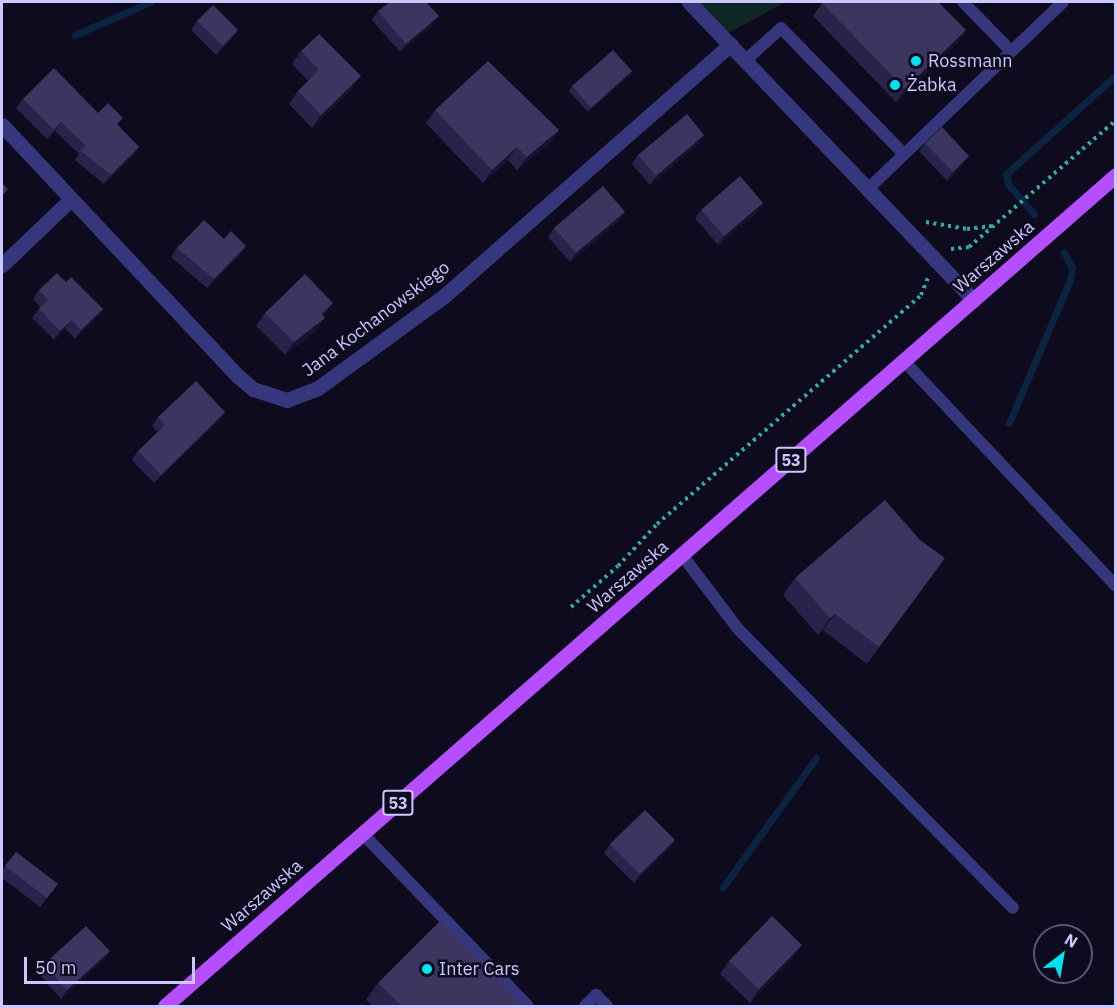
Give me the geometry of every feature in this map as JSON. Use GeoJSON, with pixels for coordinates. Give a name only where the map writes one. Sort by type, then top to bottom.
{"type":"FeatureCollection","features":[{"type":"Feature","properties":{"kind":"main road","name":"Warszawska"},"geometry":{"type":"LineString","coordinates":[[165,1006],[1116,175]]}},
{"type":"Feature","properties":{"kind":"street"},"geometry":{"type":"LineString","coordinates":[[689,2],[974,300]]}},
{"type":"Feature","properties":{"kind":"street","name":"Jana Kochanowskiego"},"geometry":{"type":"LineString","coordinates":[[2,125],[253,389],[287,400],[302,397],[443,297],[731,44]]}},
{"type":"Feature","properties":{"kind":"street"},"geometry":{"type":"LineString","coordinates":[[2,265],[71,199]]}},
{"type":"Feature","properties":{"kind":"lane"},"geometry":{"type":"LineString","coordinates":[[963,2],[1011,51]]}},
{"type":"Feature","properties":{"kind":"lane"},"geometry":{"type":"LineString","coordinates":[[868,189],[1063,2]]}},
{"type":"Feature","properties":{"kind":"lane"},"geometry":{"type":"LineString","coordinates":[[746,60],[781,28],[904,154]]}},
{"type":"Feature","properties":{"kind":"lane"},"geometry":{"type":"LineString","coordinates":[[904,361],[1116,586]]}},
{"type":"Feature","properties":{"kind":"lane"},"geometry":{"type":"LineString","coordinates":[[682,555],[739,630],[1013,908]]}},
{"type":"Feature","properties":{"kind":"lane"},"geometry":{"type":"LineString","coordinates":[[363,834],[528,1006]]}},
{"type":"Feature","properties":{"kind":"lane"},"geometry":{"type":"LineString","coordinates":[[585,1006],[596,995],[607,1006]]}},
{"type":"Feature","properties":{"kind":"path"},"geometry":{"type":"LineString","coordinates":[[1014,208],[1116,120]]}},
{"type":"Feature","properties":{"kind":"path"},"geometry":{"type":"LineString","coordinates":[[919,220],[967,229],[993,226]]}},
{"type":"Feature","properties":{"kind":"path"},"geometry":{"type":"LineString","coordinates":[[571,608],[618,566],[657,524],[921,295],[927,285],[926,269]]}},
{"type":"Feature","properties":{"kind":"green space"},"geometry":{"type":"Polygon","coordinates":[[[697,2],[786,2],[728,33],[697,2]]]}},
{"type":"Feature","properties":{"kind":"building"},"geometry":{"type":"Polygon","coordinates":[[[390,2],[426,2],[439,16],[406,44],[378,11],[390,2]]]}},
{"type":"Feature","properties":{"kind":"building"},"geometry":{"type":"Polygon","coordinates":[[[938,2],[966,30],[905,89],[822,3],[938,2]]]}},
{"type":"Feature","properties":{"kind":"building"},"geometry":{"type":"Polygon","coordinates":[[[213,5],[238,30],[223,46],[197,21],[213,5]]]}},
{"type":"Feature","properties":{"kind":"building"},"geometry":{"type":"Polygon","coordinates":[[[319,34],[361,76],[321,115],[298,91],[319,70],[301,51],[319,34]]]}},
{"type":"Feature","properties":{"kind":"building"},"geometry":{"type":"Polygon","coordinates":[[[613,50],[632,71],[591,108],[572,86],[613,50]]]}},
{"type":"Feature","properties":{"kind":"building"},"geometry":{"type":"Polygon","coordinates":[[[488,61],[559,130],[527,157],[517,147],[492,170],[435,110],[488,61]]]}},
{"type":"Feature","properties":{"kind":"building"},"geometry":{"type":"Polygon","coordinates":[[[54,68],[98,113],[108,103],[123,118],[117,124],[139,147],[111,175],[81,151],[86,146],[61,122],[54,130],[23,99],[54,68]]]}},
{"type":"Feature","properties":{"kind":"building"},"geometry":{"type":"Polygon","coordinates":[[[687,114],[704,135],[656,176],[638,155],[687,114]]]}},
{"type":"Feature","properties":{"kind":"building"},"geometry":{"type":"Polygon","coordinates":[[[942,127],[969,156],[953,172],[925,143],[942,127]]]}},
{"type":"Feature","properties":{"kind":"building"},"geometry":{"type":"Polygon","coordinates":[[[740,176],[763,203],[724,236],[701,210],[740,176]]]}},
{"type":"Feature","properties":{"kind":"building"},"geometry":{"type":"Polygon","coordinates":[[[2,183],[8,189],[2,196],[2,183]]]}},
{"type":"Feature","properties":{"kind":"building"},"geometry":{"type":"Polygon","coordinates":[[[603,186],[625,212],[576,253],[554,228],[603,186]]]}},
{"type":"Feature","properties":{"kind":"building"},"geometry":{"type":"Polygon","coordinates":[[[204,220],[224,239],[231,231],[246,246],[214,279],[177,248],[204,220]]]}},
{"type":"Feature","properties":{"kind":"building"},"geometry":{"type":"Polygon","coordinates":[[[57,273],[66,282],[71,277],[103,309],[81,330],[72,320],[60,331],[39,309],[48,300],[39,290],[57,273]]]}},
{"type":"Feature","properties":{"kind":"building"},"geometry":{"type":"Polygon","coordinates":[[[305,274],[333,303],[322,314],[325,318],[294,342],[265,313],[305,274]]]}},
{"type":"Feature","properties":{"kind":"building"},"geometry":{"type":"Polygon","coordinates":[[[196,381],[225,412],[161,475],[138,451],[165,425],[158,417],[196,381]]]}},
{"type":"Feature","properties":{"kind":"building"},"geometry":{"type":"Polygon","coordinates":[[[885,500],[920,540],[945,558],[879,647],[835,614],[830,618],[795,578],[885,500]]]}},
{"type":"Feature","properties":{"kind":"building"},"geometry":{"type":"Polygon","coordinates":[[[645,810],[675,840],[640,874],[610,844],[645,810]]]}},
{"type":"Feature","properties":{"kind":"building"},"geometry":{"type":"Polygon","coordinates":[[[16,852],[58,884],[47,898],[5,866],[16,852]]]}},
{"type":"Feature","properties":{"kind":"building"},"geometry":{"type":"Polygon","coordinates":[[[772,916],[802,945],[759,989],[729,961],[772,916]]]}},
{"type":"Feature","properties":{"kind":"building","name":"Inter Cars"},"geometry":{"type":"Polygon","coordinates":[[[439,922],[523,1006],[402,1006],[378,983],[439,922]]]}},
{"type":"Feature","properties":{"kind":"building"},"geometry":{"type":"Polygon","coordinates":[[[86,926],[110,951],[67,990],[44,964],[86,926]]]}},
{"type":"Feature","properties":{"kind":"waterway"},"geometry":{"type":"LineString","coordinates":[[75,35],[150,2]]}},
{"type":"Feature","properties":{"kind":"waterway"},"geometry":{"type":"LineString","coordinates":[[1034,214],[1008,184],[1006,174],[1116,75]]}},
{"type":"Feature","properties":{"kind":"waterway"},"geometry":{"type":"LineString","coordinates":[[1009,423],[1070,280],[1072,268],[1064,252]]}},
{"type":"Feature","properties":{"kind":"waterway"},"geometry":{"type":"LineString","coordinates":[[723,887],[816,758]]}},
{"type":"Feature","properties":{"kind":"place","name":"Rossmann"},"geometry":{"type":"Point","coordinates":[916,61]}},
{"type":"Feature","properties":{"kind":"place","name":"Żabka"},"geometry":{"type":"Point","coordinates":[895,85]}},
{"type":"Feature","properties":{"kind":"place","name":"Inter Cars"},"geometry":{"type":"Point","coordinates":[427,969]}}]}
